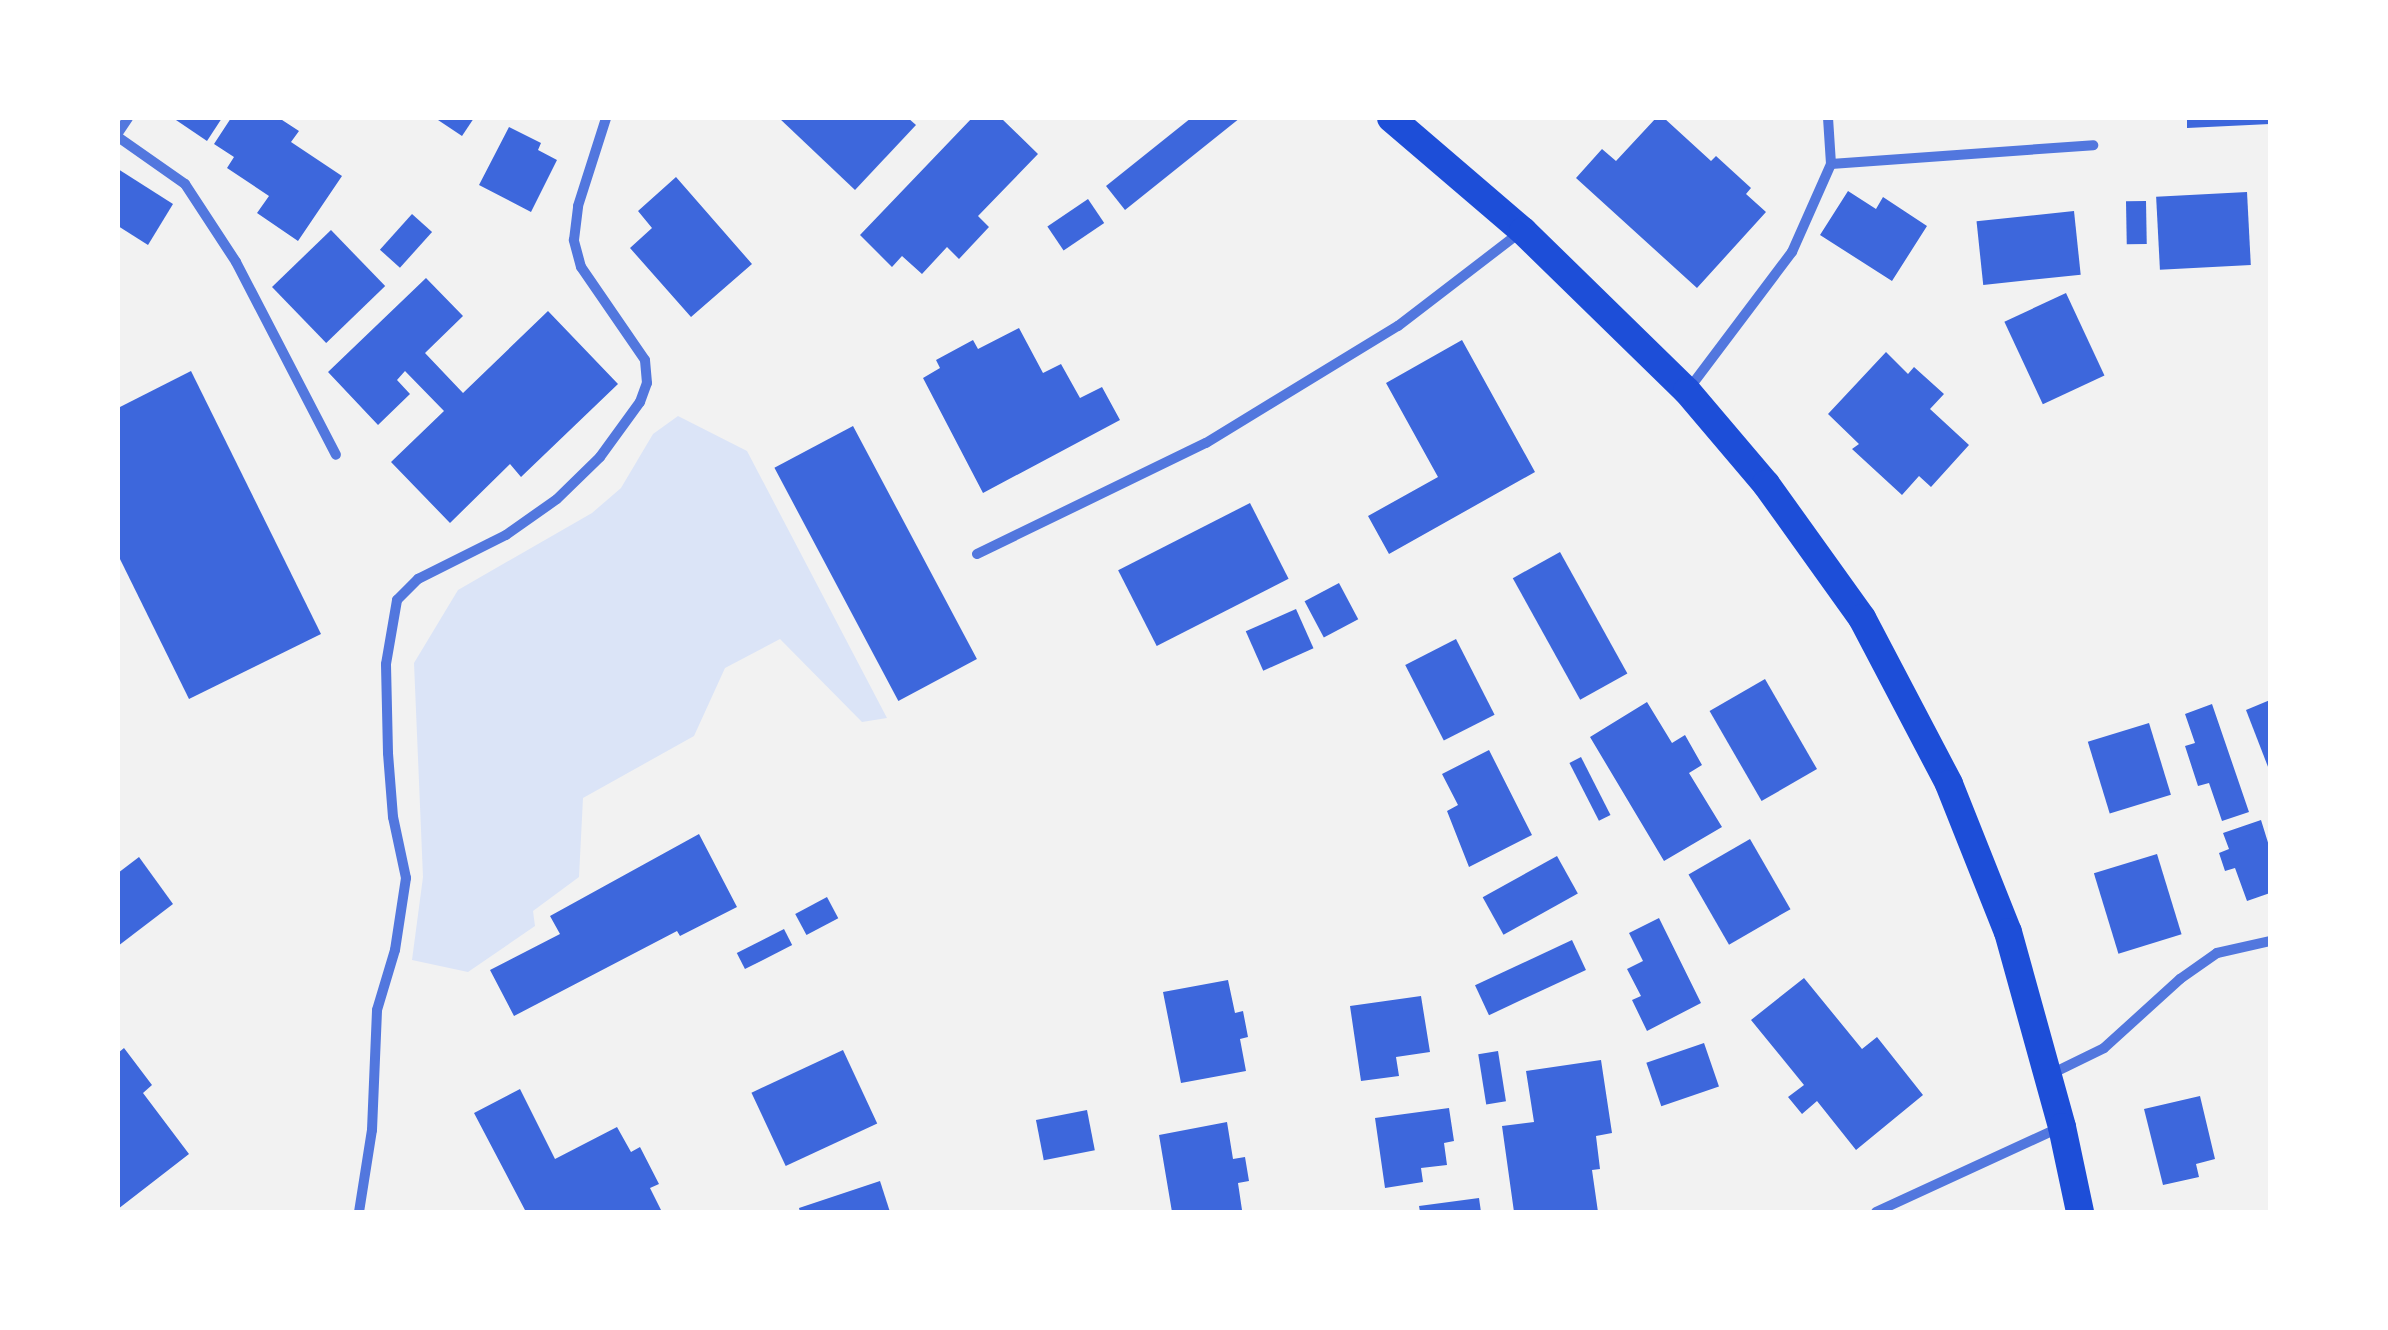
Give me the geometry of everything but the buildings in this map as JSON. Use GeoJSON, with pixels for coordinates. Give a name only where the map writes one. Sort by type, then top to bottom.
{"type":"FeatureCollection","features":[{"type":"Feature","properties":{"kind":"highway"},"geometry":{"type":"LineString","coordinates":[[1391,118],[1523,230],[1687,391],[1766,484],[1862,618],[1949,784],[2008,932],[2062,1127],[2080,1212]]}},
{"type":"Feature","properties":{"kind":"street"},"geometry":{"type":"LineString","coordinates":[[128,118],[118,135],[186,184],[236,262],[336,455]]}},
{"type":"Feature","properties":{"kind":"street"},"geometry":{"type":"LineString","coordinates":[[359,1212],[372,1130],[376,1010],[394,950],[406,878],[392,817],[388,752],[386,664],[398,600],[418,580],[506,535],[558,499],[600,457],[640,402],[647,383],[645,360],[581,267],[574,240],[578,206],[606,118]]}},
{"type":"Feature","properties":{"kind":"street"},"geometry":{"type":"LineString","coordinates":[[1687,391],[1792,252],[1830,164],[1828,118]]}},
{"type":"Feature","properties":{"kind":"street"},"geometry":{"type":"LineString","coordinates":[[1830,164],[2094,145]]}},
{"type":"Feature","properties":{"kind":"street"},"geometry":{"type":"LineString","coordinates":[[977,554],[1206,443],[1398,326],[1523,230]]}},
{"type":"Feature","properties":{"kind":"street"},"geometry":{"type":"LineString","coordinates":[[2048,1076],[2104,1048],[2180,979],[2216,953],[2270,941]]}},
{"type":"Feature","properties":{"kind":"street"},"geometry":{"type":"LineString","coordinates":[[1876,1212],[2062,1127]]}},
{"type":"Feature","properties":{"kind":"shaded area"},"geometry":{"type":"Polygon","coordinates":[[[678,416],[747,451],[887,718],[862,722],[780,639],[725,668],[694,736],[583,798],[579,877],[533,911],[535,926],[468,972],[412,960],[423,877],[414,663],[458,590],[592,513],[621,488],[653,434],[678,416]]]}}]}
